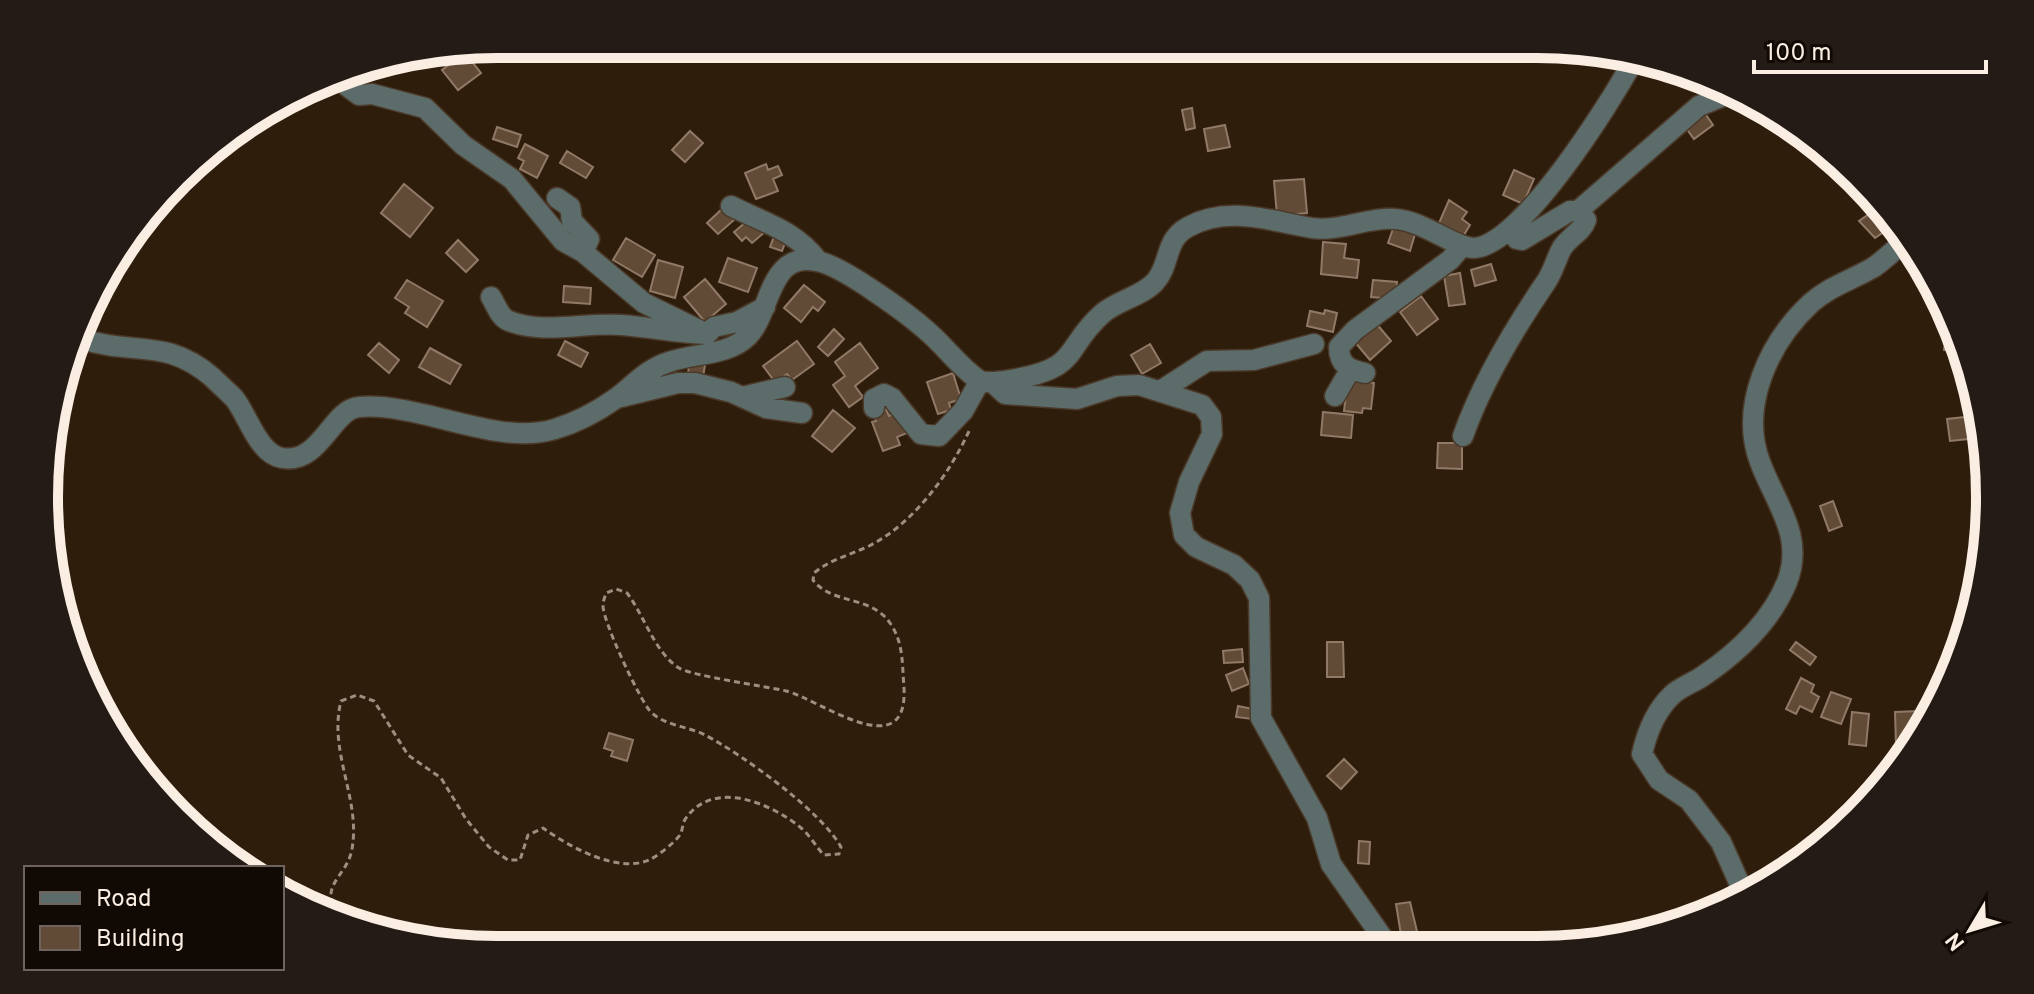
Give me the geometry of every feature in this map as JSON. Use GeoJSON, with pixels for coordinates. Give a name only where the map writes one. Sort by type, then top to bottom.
{"type":"FeatureCollection","features":[{"type":"Feature","properties":{"kind":"street"},"geometry":{"type":"LineString","coordinates":[[874,408],[874,399],[884,394],[892,398],[921,434],[939,436],[986,381],[1055,368],[1077,349],[1102,314],[1155,282],[1173,239],[1189,226],[1211,219],[1247,215],[1323,229],[1379,219],[1410,220],[1462,246],[1481,246],[1511,229],[1525,216],[1586,138],[1629,68]]}},
{"type":"Feature","properties":{"kind":"street"},"geometry":{"type":"LineString","coordinates":[[346,85],[359,95],[372,94],[425,108],[463,145],[512,179],[554,232],[644,303],[707,334]]}},
{"type":"Feature","properties":{"kind":"street"},"geometry":{"type":"LineString","coordinates":[[1511,229],[1517,239],[1522,240],[1570,211],[1578,211],[1699,106],[1719,98]]}},
{"type":"Feature","properties":{"kind":"street"},"geometry":{"type":"LineString","coordinates":[[557,198],[570,207],[572,221],[589,239],[583,252]]}},
{"type":"Feature","properties":{"kind":"street"},"geometry":{"type":"LineString","coordinates":[[731,206],[780,227],[809,249],[818,261]]}},
{"type":"Feature","properties":{"kind":"street"},"geometry":{"type":"LineString","coordinates":[[1463,436],[1533,298],[1547,281],[1564,245],[1584,227],[1586,220],[1578,211]]}},
{"type":"Feature","properties":{"kind":"street"},"geometry":{"type":"LineString","coordinates":[[1335,396],[1358,371],[1339,356],[1344,340],[1450,260],[1462,246]]}},
{"type":"Feature","properties":{"kind":"street"},"geometry":{"type":"LineString","coordinates":[[1740,886],[1721,842],[1689,800],[1659,780],[1642,754],[1648,727],[1672,695],[1737,651],[1768,616],[1786,582],[1795,553],[1789,525],[1759,460],[1751,425],[1759,379],[1774,351],[1809,305],[1837,283],[1874,267],[1898,247]]}},
{"type":"Feature","properties":{"kind":"street"},"geometry":{"type":"LineString","coordinates":[[616,398],[636,378],[669,361],[735,346],[748,336],[765,307],[768,289],[776,277],[791,266],[818,261],[832,266],[902,312],[1005,394],[1077,399],[1117,386],[1162,390],[1202,405],[1211,417],[1212,434],[1189,482],[1180,513],[1184,535],[1196,547],[1234,565],[1250,580],[1259,598],[1261,718],[1317,818],[1331,864],[1381,936]]}},
{"type":"Feature","properties":{"kind":"street"},"geometry":{"type":"LineString","coordinates":[[491,297],[502,316],[510,322],[549,328],[621,325],[645,330],[707,334],[714,327],[737,322],[765,307]]}},
{"type":"Feature","properties":{"kind":"street"},"geometry":{"type":"LineString","coordinates":[[87,340],[184,356],[233,397],[267,450],[278,458],[293,459],[313,448],[348,411],[357,407],[401,409],[510,434],[532,433],[556,429],[616,398],[678,383],[695,383],[742,397],[766,408],[802,413]]}},
{"type":"Feature","properties":{"kind":"street"},"geometry":{"type":"LineString","coordinates":[[1162,390],[1207,361],[1254,360],[1314,344]]}},
{"type":"Feature","properties":{"kind":"street"},"geometry":{"type":"LineString","coordinates":[[742,397],[785,387]]}},
{"type":"Feature","properties":{"kind":"path"},"geometry":{"type":"LineString","coordinates":[[334,905],[330,899],[331,886],[352,851],[352,817],[338,753],[336,722],[341,701],[357,695],[374,701],[408,755],[441,778],[466,819],[489,847],[508,860],[520,860],[528,835],[543,828],[607,860],[624,865],[651,859],[679,836],[684,819],[700,804],[722,795],[752,801],[781,815],[803,829],[824,855],[839,854],[841,847],[820,819],[759,771],[701,733],[663,720],[649,710],[622,660],[602,606],[606,593],[616,589],[627,593],[664,654],[679,669],[791,692],[870,728],[888,726],[898,715],[904,701],[901,644],[879,610],[820,589],[813,580],[814,573],[825,564],[871,545],[896,527],[941,480],[970,428]]}},
{"type":"Feature","properties":{"kind":"building"},"geometry":{"type":"Polygon","coordinates":[[[470,59],[481,73],[458,90],[442,70],[455,60],[470,59]]]}},
{"type":"Feature","properties":{"kind":"building"},"geometry":{"type":"Polygon","coordinates":[[[1192,108],[1195,128],[1186,130],[1182,110],[1192,108]]]}},
{"type":"Feature","properties":{"kind":"building"},"geometry":{"type":"Polygon","coordinates":[[[1702,109],[1713,125],[1694,139],[1683,124],[1702,109]]]}},
{"type":"Feature","properties":{"kind":"building"},"geometry":{"type":"Polygon","coordinates":[[[1225,125],[1230,147],[1208,151],[1204,129],[1225,125]]]}},
{"type":"Feature","properties":{"kind":"building"},"geometry":{"type":"Polygon","coordinates":[[[497,127],[521,135],[517,147],[493,139],[497,127]]]}},
{"type":"Feature","properties":{"kind":"building"},"geometry":{"type":"Polygon","coordinates":[[[690,131],[703,143],[685,162],[672,150],[690,131]]]}},
{"type":"Feature","properties":{"kind":"building"},"geometry":{"type":"Polygon","coordinates":[[[525,144],[548,156],[537,178],[520,169],[524,161],[518,158],[525,144]]]}},
{"type":"Feature","properties":{"kind":"building"},"geometry":{"type":"Polygon","coordinates":[[[567,151],[593,167],[586,178],[560,163],[567,151]]]}},
{"type":"Feature","properties":{"kind":"building"},"geometry":{"type":"Polygon","coordinates":[[[766,164],[768,170],[778,166],[782,175],[773,179],[778,191],[756,199],[745,173],[766,164]]]}},
{"type":"Feature","properties":{"kind":"building"},"geometry":{"type":"Polygon","coordinates":[[[1514,170],[1534,179],[1523,204],[1503,195],[1514,170]]]}},
{"type":"Feature","properties":{"kind":"building"},"geometry":{"type":"Polygon","coordinates":[[[1304,179],[1307,213],[1277,216],[1274,181],[1304,179]]]}},
{"type":"Feature","properties":{"kind":"building"},"geometry":{"type":"Polygon","coordinates":[[[404,184],[433,208],[410,237],[381,213],[404,184]]]}},
{"type":"Feature","properties":{"kind":"building"},"geometry":{"type":"Polygon","coordinates":[[[1449,200],[1467,212],[1462,219],[1470,225],[1462,238],[1439,223],[1449,200]]]}},
{"type":"Feature","properties":{"kind":"building"},"geometry":{"type":"Polygon","coordinates":[[[723,208],[734,220],[718,234],[707,223],[723,208]]]}},
{"type":"Feature","properties":{"kind":"building"},"geometry":{"type":"Polygon","coordinates":[[[1871,213],[1886,231],[1875,238],[1859,221],[1871,213]]]}},
{"type":"Feature","properties":{"kind":"building"},"geometry":{"type":"Polygon","coordinates":[[[753,216],[766,231],[752,243],[746,237],[742,241],[734,232],[753,216]]]}},
{"type":"Feature","properties":{"kind":"building"},"geometry":{"type":"Polygon","coordinates":[[[1394,226],[1415,234],[1410,251],[1388,243],[1394,226]]]}},
{"type":"Feature","properties":{"kind":"building"},"geometry":{"type":"Polygon","coordinates":[[[776,231],[788,235],[782,251],[770,247],[776,231]]]}},
{"type":"Feature","properties":{"kind":"building"},"geometry":{"type":"Polygon","coordinates":[[[626,238],[655,255],[642,277],[613,260],[626,238]]]}},
{"type":"Feature","properties":{"kind":"building"},"geometry":{"type":"Polygon","coordinates":[[[458,240],[478,260],[466,272],[446,253],[458,240]]]}},
{"type":"Feature","properties":{"kind":"building"},"geometry":{"type":"Polygon","coordinates":[[[1323,242],[1346,244],[1344,258],[1359,260],[1357,278],[1321,274],[1323,242]]]}},
{"type":"Feature","properties":{"kind":"building"},"geometry":{"type":"Polygon","coordinates":[[[728,258],[757,268],[748,292],[719,282],[728,258]]]}},
{"type":"Feature","properties":{"kind":"building"},"geometry":{"type":"Polygon","coordinates":[[[658,260],[683,267],[675,298],[650,291],[658,260]]]}},
{"type":"Feature","properties":{"kind":"building"},"geometry":{"type":"Polygon","coordinates":[[[1491,264],[1496,280],[1475,286],[1471,270],[1491,264]]]}},
{"type":"Feature","properties":{"kind":"building"},"geometry":{"type":"Polygon","coordinates":[[[1460,273],[1465,304],[1449,306],[1444,276],[1460,273]]]}},
{"type":"Feature","properties":{"kind":"building"},"geometry":{"type":"Polygon","coordinates":[[[705,279],[726,304],[705,322],[684,297],[705,279]]]}},
{"type":"Feature","properties":{"kind":"building"},"geometry":{"type":"Polygon","coordinates":[[[407,280],[443,301],[427,327],[405,313],[409,307],[395,298],[407,280]]]}},
{"type":"Feature","properties":{"kind":"building"},"geometry":{"type":"Polygon","coordinates":[[[1373,280],[1397,282],[1395,299],[1371,297],[1373,280]]]}},
{"type":"Feature","properties":{"kind":"building"},"geometry":{"type":"Polygon","coordinates":[[[804,285],[825,302],[818,311],[813,307],[801,322],[784,308],[804,285]]]}},
{"type":"Feature","properties":{"kind":"building"},"geometry":{"type":"Polygon","coordinates":[[[564,286],[591,288],[590,304],[563,302],[564,286]]]}},
{"type":"Feature","properties":{"kind":"building"},"geometry":{"type":"Polygon","coordinates":[[[1421,296],[1438,319],[1417,335],[1400,312],[1421,296]]]}},
{"type":"Feature","properties":{"kind":"building"},"geometry":{"type":"Polygon","coordinates":[[[1325,310],[1337,313],[1333,332],[1307,326],[1310,311],[1324,314],[1325,310]]]}},
{"type":"Feature","properties":{"kind":"building"},"geometry":{"type":"Polygon","coordinates":[[[1375,322],[1391,341],[1370,360],[1354,341],[1375,322]]]}},
{"type":"Feature","properties":{"kind":"building"},"geometry":{"type":"Polygon","coordinates":[[[834,329],[844,339],[828,356],[818,347],[834,329]]]}},
{"type":"Feature","properties":{"kind":"building"},"geometry":{"type":"Polygon","coordinates":[[[1946,337],[1951,351],[1944,350],[1946,337]]]}},
{"type":"Feature","properties":{"kind":"building"},"geometry":{"type":"Polygon","coordinates":[[[565,341],[588,353],[581,367],[558,355],[565,341]]]}},
{"type":"Feature","properties":{"kind":"building"},"geometry":{"type":"Polygon","coordinates":[[[797,341],[814,364],[792,380],[787,374],[775,382],[763,366],[797,341]]]}},
{"type":"Feature","properties":{"kind":"building"},"geometry":{"type":"Polygon","coordinates":[[[379,343],[399,360],[389,373],[368,355],[379,343]]]}},
{"type":"Feature","properties":{"kind":"building"},"geometry":{"type":"Polygon","coordinates":[[[860,343],[878,368],[855,386],[863,397],[849,407],[833,385],[845,376],[835,362],[860,343]]]}},
{"type":"Feature","properties":{"kind":"building"},"geometry":{"type":"Polygon","coordinates":[[[1150,344],[1161,363],[1142,374],[1131,355],[1150,344]]]}},
{"type":"Feature","properties":{"kind":"building"},"geometry":{"type":"Polygon","coordinates":[[[430,348],[461,365],[450,384],[419,367],[430,348]]]}},
{"type":"Feature","properties":{"kind":"building"},"geometry":{"type":"Polygon","coordinates":[[[689,363],[705,365],[703,377],[688,375],[689,363]]]}},
{"type":"Feature","properties":{"kind":"building"},"geometry":{"type":"Polygon","coordinates":[[[953,373],[961,399],[949,403],[951,410],[938,414],[927,382],[953,373]]]}},
{"type":"Feature","properties":{"kind":"building"},"geometry":{"type":"Polygon","coordinates":[[[1348,377],[1374,383],[1371,409],[1363,408],[1362,413],[1344,411],[1348,377]]]}},
{"type":"Feature","properties":{"kind":"building"},"geometry":{"type":"Polygon","coordinates":[[[886,409],[889,416],[899,412],[907,433],[897,437],[900,445],[883,451],[872,422],[876,421],[873,413],[886,409]]]}},
{"type":"Feature","properties":{"kind":"building"},"geometry":{"type":"Polygon","coordinates":[[[833,410],[855,428],[832,452],[812,436],[833,410]]]}},
{"type":"Feature","properties":{"kind":"building"},"geometry":{"type":"Polygon","coordinates":[[[1323,412],[1353,415],[1351,438],[1321,435],[1323,412]]]}},
{"type":"Feature","properties":{"kind":"building"},"geometry":{"type":"Polygon","coordinates":[[[1969,417],[1972,439],[1950,441],[1947,419],[1969,417]]]}},
{"type":"Feature","properties":{"kind":"building"},"geometry":{"type":"Polygon","coordinates":[[[1438,443],[1462,443],[1462,469],[1437,468],[1438,443]]]}},
{"type":"Feature","properties":{"kind":"building"},"geometry":{"type":"Polygon","coordinates":[[[1833,501],[1842,526],[1829,531],[1820,506],[1833,501]]]}},
{"type":"Feature","properties":{"kind":"building"},"geometry":{"type":"Polygon","coordinates":[[[1327,642],[1343,642],[1344,677],[1327,677],[1327,642]]]}},
{"type":"Feature","properties":{"kind":"building"},"geometry":{"type":"Polygon","coordinates":[[[1796,642],[1816,657],[1810,665],[1790,650],[1796,642]]]}},
{"type":"Feature","properties":{"kind":"building"},"geometry":{"type":"Polygon","coordinates":[[[1242,649],[1243,662],[1224,663],[1223,651],[1242,649]]]}},
{"type":"Feature","properties":{"kind":"building"},"geometry":{"type":"Polygon","coordinates":[[[1243,668],[1249,684],[1232,691],[1226,675],[1243,668]]]}},
{"type":"Feature","properties":{"kind":"building"},"geometry":{"type":"Polygon","coordinates":[[[1801,678],[1814,685],[1811,692],[1819,697],[1812,712],[1800,706],[1796,714],[1786,709],[1801,678]]]}},
{"type":"Feature","properties":{"kind":"building"},"geometry":{"type":"Polygon","coordinates":[[[1831,692],[1851,699],[1841,724],[1821,717],[1831,692]]]}},
{"type":"Feature","properties":{"kind":"building"},"geometry":{"type":"Polygon","coordinates":[[[1238,706],[1253,709],[1252,719],[1236,717],[1238,706]]]}},
{"type":"Feature","properties":{"kind":"building"},"geometry":{"type":"Polygon","coordinates":[[[1919,711],[1899,745],[1896,745],[1895,712],[1919,711]]]}},
{"type":"Feature","properties":{"kind":"building"},"geometry":{"type":"Polygon","coordinates":[[[1852,712],[1869,714],[1866,746],[1849,744],[1852,712]]]}},
{"type":"Feature","properties":{"kind":"building"},"geometry":{"type":"Polygon","coordinates":[[[609,733],[633,740],[627,761],[611,756],[613,751],[604,748],[609,733]]]}},
{"type":"Feature","properties":{"kind":"building"},"geometry":{"type":"Polygon","coordinates":[[[1344,759],[1357,772],[1341,789],[1327,776],[1344,759]]]}},
{"type":"Feature","properties":{"kind":"building"},"geometry":{"type":"Polygon","coordinates":[[[1359,841],[1370,842],[1369,864],[1358,863],[1359,841]]]}},
{"type":"Feature","properties":{"kind":"building"},"geometry":{"type":"Polygon","coordinates":[[[1410,902],[1418,936],[1401,936],[1396,904],[1410,902]]]}}]}
